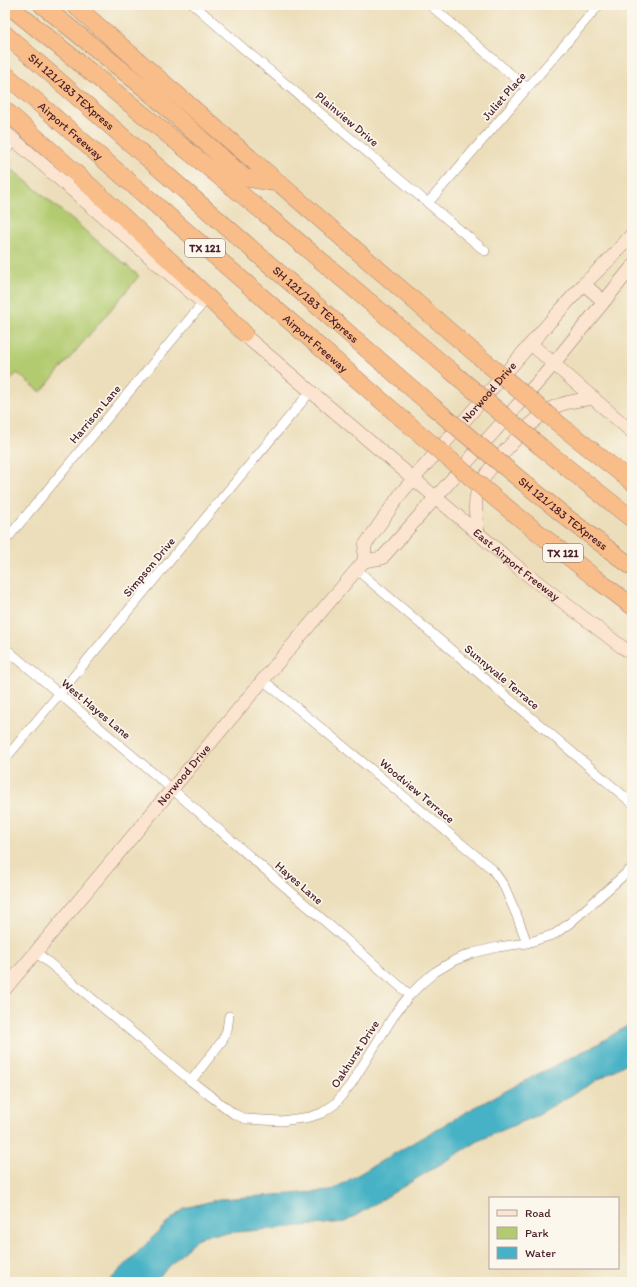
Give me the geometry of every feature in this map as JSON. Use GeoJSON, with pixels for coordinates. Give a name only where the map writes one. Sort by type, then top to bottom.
{"type":"FeatureCollection","features":[{"type":"Feature","properties":{"kind":"highway"},"geometry":{"type":"LineString","coordinates":[[8,5],[273,220],[541,447],[632,519]]}},
{"type":"Feature","properties":{"kind":"highway"},"geometry":{"type":"LineString","coordinates":[[42,5],[148,91],[245,178],[278,183]]}},
{"type":"Feature","properties":{"kind":"highway"},"geometry":{"type":"LineString","coordinates":[[74,5],[463,343],[560,425],[632,482]]}},
{"type":"Feature","properties":{"kind":"highway","name":"SH 121/183 TEXpress"},"geometry":{"type":"LineString","coordinates":[[5,34],[432,406],[566,517],[632,567]]}},
{"type":"Feature","properties":{"kind":"highway","name":"Airport Freeway"},"geometry":{"type":"LineString","coordinates":[[5,74],[496,499],[632,606]]}},
{"type":"Feature","properties":{"kind":"highway"},"geometry":{"type":"LineString","coordinates":[[5,110],[53,152],[182,271],[244,333]]}},
{"type":"Feature","properties":{"kind":"main road"},"geometry":{"type":"LineString","coordinates":[[10,136],[203,303],[244,333],[414,479]]}},
{"type":"Feature","properties":{"kind":"main road","name":"Norwood Drive"},"geometry":{"type":"LineString","coordinates":[[5,989],[360,565],[365,544],[402,492],[584,284],[612,257],[632,234]]}},
{"type":"Feature","properties":{"kind":"main road"},"geometry":{"type":"LineString","coordinates":[[360,565],[382,558],[553,364],[632,267]]}},
{"type":"Feature","properties":{"kind":"main road"},"geometry":{"type":"LineString","coordinates":[[584,284],[603,301]]}},
{"type":"Feature","properties":{"kind":"main road"},"geometry":{"type":"LineString","coordinates":[[531,344],[632,432]]}},
{"type":"Feature","properties":{"kind":"main road"},"geometry":{"type":"LineString","coordinates":[[478,533],[475,504],[477,491],[486,474],[514,440],[554,407],[570,402],[594,398]]}},
{"type":"Feature","properties":{"kind":"main road","name":"East Airport Freeway"},"geometry":{"type":"LineString","coordinates":[[414,479],[549,592],[627,650]]}},
{"type":"Feature","properties":{"kind":"street","name":"Plainview Drive"},"geometry":{"type":"LineString","coordinates":[[194,5],[250,54],[485,251]]}},
{"type":"Feature","properties":{"kind":"street"},"geometry":{"type":"LineString","coordinates":[[430,5],[527,88]]}},
{"type":"Feature","properties":{"kind":"street","name":"Juliet Place"},"geometry":{"type":"LineString","coordinates":[[428,203],[599,5]]}},
{"type":"Feature","properties":{"kind":"street"},"geometry":{"type":"LineString","coordinates":[[5,151],[10,136]]}},
{"type":"Feature","properties":{"kind":"street","name":"Harrison Lane"},"geometry":{"type":"LineString","coordinates":[[5,541],[203,303]]}},
{"type":"Feature","properties":{"kind":"street","name":"Simpson Drive"},"geometry":{"type":"LineString","coordinates":[[5,759],[311,391]]}},
{"type":"Feature","properties":{"kind":"street","name":"Sunnyvale Terrace"},"geometry":{"type":"LineString","coordinates":[[360,565],[632,802]]}},
{"type":"Feature","properties":{"kind":"street","name":"West Hayes Lane"},"geometry":{"type":"LineString","coordinates":[[5,648],[172,789]]}},
{"type":"Feature","properties":{"kind":"street","name":"Woodview Terrace"},"geometry":{"type":"LineString","coordinates":[[263,680],[492,869],[504,886],[527,943]]}},
{"type":"Feature","properties":{"kind":"street","name":"Hayes Lane"},"geometry":{"type":"LineString","coordinates":[[172,789],[410,995]]}},
{"type":"Feature","properties":{"kind":"street","name":"Oakhurst Drive"},"geometry":{"type":"LineString","coordinates":[[36,952],[191,1081],[234,1114],[246,1119],[281,1121],[310,1117],[322,1113],[335,1104],[351,1084],[396,1012],[410,995],[435,972],[455,960],[473,953],[498,947],[527,943],[555,934],[571,922],[632,868]]}},
{"type":"Feature","properties":{"kind":"street"},"geometry":{"type":"LineString","coordinates":[[191,1081],[222,1041],[227,1030],[229,1016]]}},
{"type":"Feature","properties":{"kind":"green space"},"geometry":{"type":"Polygon","coordinates":[[[8,166],[139,276],[41,392],[17,373],[5,387],[5,170],[8,166]]]}},
{"type":"Feature","properties":{"kind":"water"},"geometry":{"type":"Polygon","coordinates":[[[632,1023],[632,1060],[535,1116],[480,1140],[345,1222],[205,1235],[196,1239],[154,1282],[108,1282],[168,1222],[185,1208],[220,1199],[330,1191],[466,1112],[596,1045],[632,1023]]]}}]}
